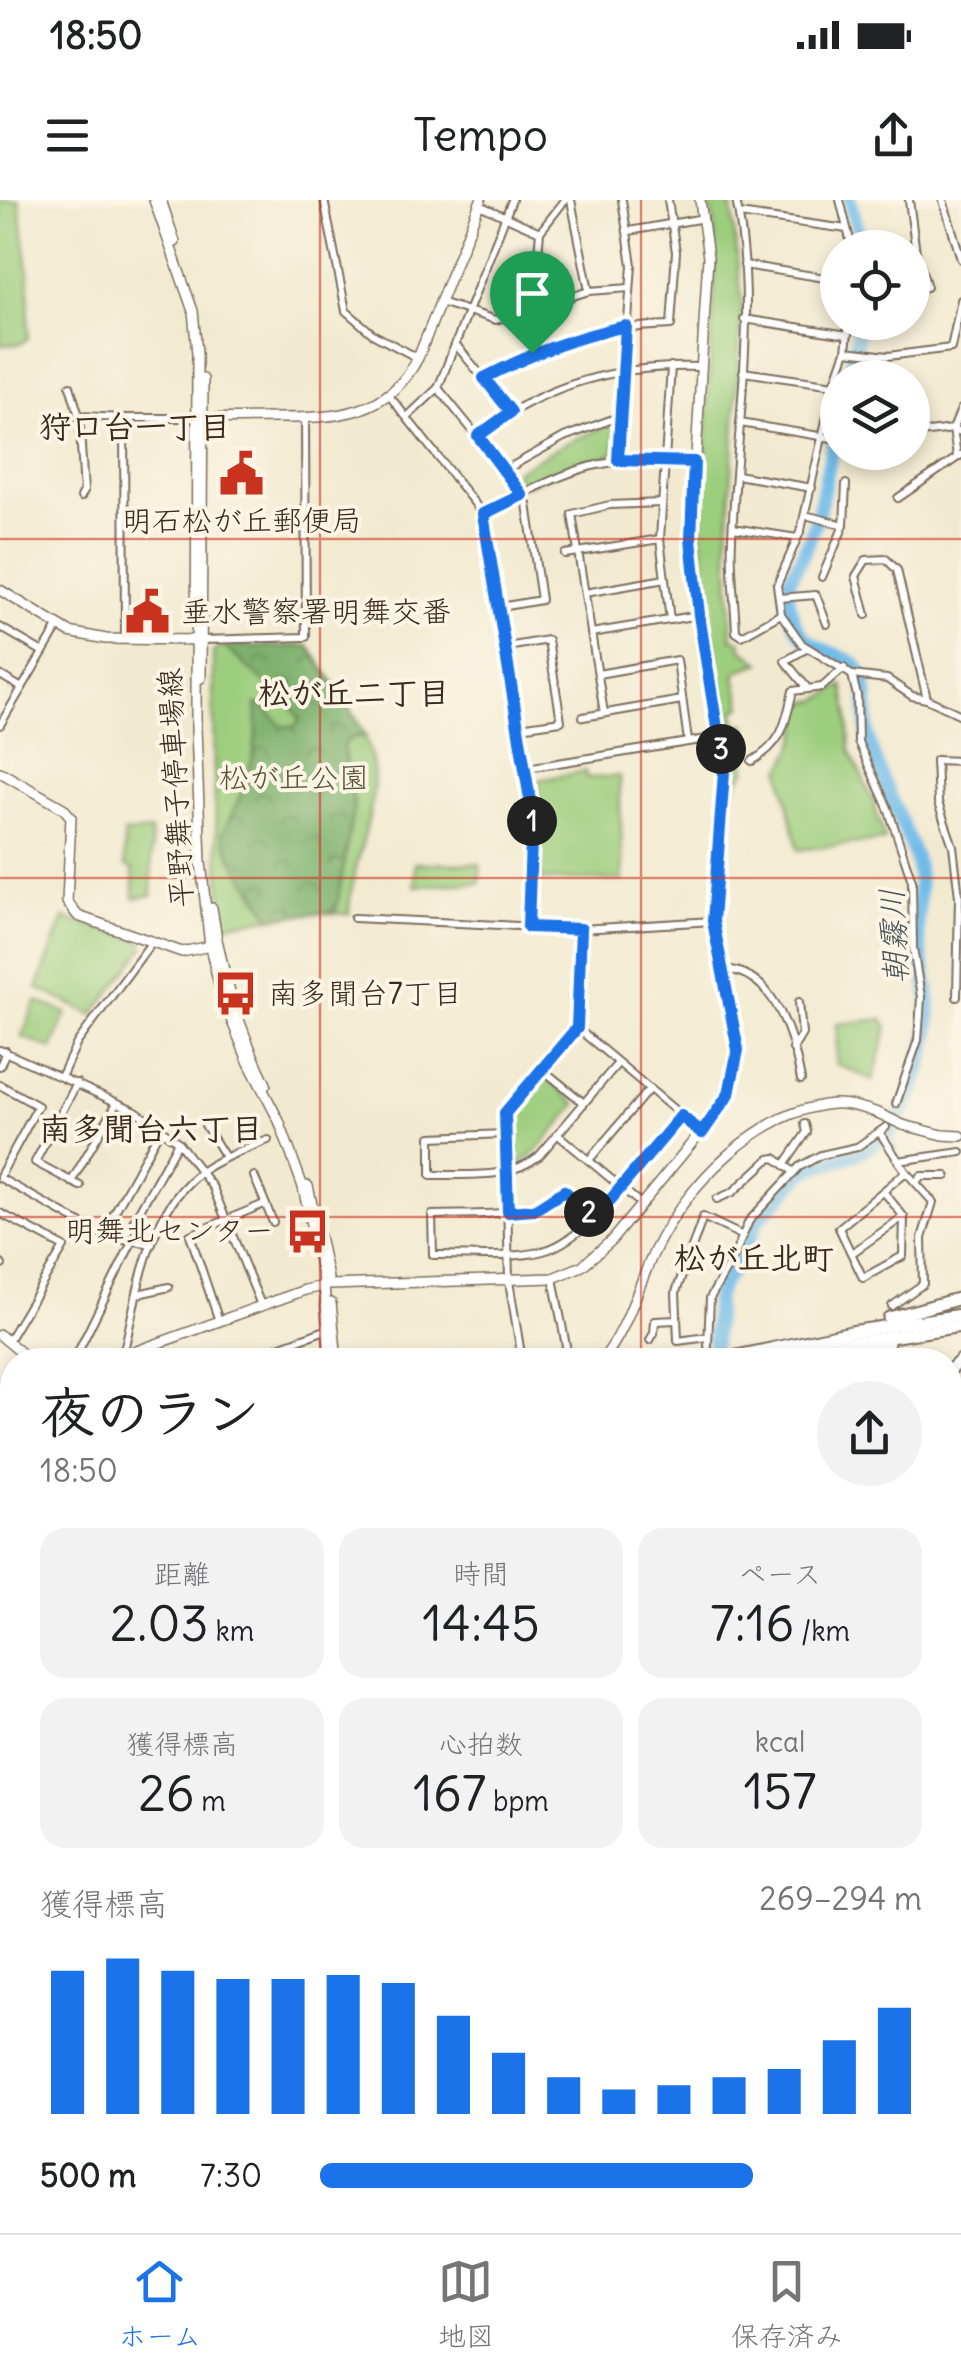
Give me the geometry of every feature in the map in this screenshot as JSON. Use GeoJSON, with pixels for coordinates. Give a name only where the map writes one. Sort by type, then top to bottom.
{"type":"FeatureCollection","features":[{"type":"Feature","properties":{"kind":"highway"},"geometry":{"type":"LineString","coordinates":[[767,1348],[961,1298]]}},
{"type":"Feature","properties":{"kind":"highway"},"geometry":{"type":"LineString","coordinates":[[775,1348],[961,1315]]}},
{"type":"Feature","properties":{"kind":"highway"},"geometry":{"type":"LineString","coordinates":[[831,1348],[961,1327]]}},
{"type":"Feature","properties":{"kind":"highway"},"geometry":{"type":"LineString","coordinates":[[872,1348],[961,1327]]}},
{"type":"Feature","properties":{"kind":"street","name":"平野舞子停車場線"},"geometry":{"type":"LineString","coordinates":[[157,200],[193,311],[198,352],[201,862],[222,997],[248,1063],[278,1121],[302,1187],[326,1285],[332,1348]]}},
{"type":"Feature","properties":{"kind":"street"},"geometry":{"type":"LineString","coordinates":[[324,200],[346,311],[374,335],[418,358]]}},
{"type":"Feature","properties":{"kind":"street"},"geometry":{"type":"LineString","coordinates":[[407,418],[438,388],[512,200]]}},
{"type":"Feature","properties":{"kind":"street"},"geometry":{"type":"LineString","coordinates":[[533,309],[540,232],[568,200]]}},
{"type":"Feature","properties":{"kind":"street"},"geometry":{"type":"LineString","coordinates":[[568,200],[589,291]]}},
{"type":"Feature","properties":{"kind":"street"},"geometry":{"type":"LineString","coordinates":[[618,460],[630,288],[629,231],[622,200]]}},
{"type":"Feature","properties":{"kind":"street"},"geometry":{"type":"LineString","coordinates":[[484,378],[572,338],[626,326],[671,325],[676,252],[668,200]]}},
{"type":"Feature","properties":{"kind":"street"},"geometry":{"type":"LineString","coordinates":[[146,1348],[326,1285],[509,1281],[566,1274],[596,1256],[702,1133],[729,1094],[738,1050],[713,921],[724,772],[691,539],[708,257],[700,200]]}},
{"type":"Feature","properties":{"kind":"street"},"geometry":{"type":"LineString","coordinates":[[736,200],[744,266],[744,319],[733,528],[736,632],[742,636],[781,614],[785,597],[777,584],[812,517],[812,488],[820,466]]}},
{"type":"Feature","properties":{"kind":"street"},"geometry":{"type":"LineString","coordinates":[[738,214],[846,228],[840,200]]}},
{"type":"Feature","properties":{"kind":"street"},"geometry":{"type":"LineString","coordinates":[[909,200],[912,230]]}},
{"type":"Feature","properties":{"kind":"street"},"geometry":{"type":"LineString","coordinates":[[943,200],[961,259]]}},
{"type":"Feature","properties":{"kind":"street"},"geometry":{"type":"LineString","coordinates":[[80,416],[305,418],[336,417],[366,409],[411,372],[480,202],[540,232]]}},
{"type":"Feature","properties":{"kind":"street"},"geometry":{"type":"LineString","coordinates":[[629,231],[704,218]]}},
{"type":"Feature","properties":{"kind":"street"},"geometry":{"type":"LineString","coordinates":[[744,266],[820,277]]}},
{"type":"Feature","properties":{"kind":"street"},"geometry":{"type":"LineString","coordinates":[[440,302],[496,320],[589,291],[630,288]]}},
{"type":"Feature","properties":{"kind":"street"},"geometry":{"type":"LineString","coordinates":[[852,352],[888,356],[951,348],[961,300]]}},
{"type":"Feature","properties":{"kind":"street"},"geometry":{"type":"LineString","coordinates":[[744,319],[820,331]]}},
{"type":"Feature","properties":{"kind":"street"},"geometry":{"type":"LineString","coordinates":[[848,360],[852,352],[849,340]]}},
{"type":"Feature","properties":{"kind":"street"},"geometry":{"type":"LineString","coordinates":[[457,346],[511,412]]}},
{"type":"Feature","properties":{"kind":"street"},"geometry":{"type":"LineString","coordinates":[[670,366],[660,503],[660,539],[670,620]]}},
{"type":"Feature","properties":{"kind":"street"},"geometry":{"type":"LineString","coordinates":[[478,436],[511,412],[564,386],[626,370],[701,367]]}},
{"type":"Feature","properties":{"kind":"street"},"geometry":{"type":"LineString","coordinates":[[743,372],[820,384]]}},
{"type":"Feature","properties":{"kind":"street"},"geometry":{"type":"LineString","coordinates":[[70,386],[80,416],[84,491],[80,497]]}},
{"type":"Feature","properties":{"kind":"street"},"geometry":{"type":"LineString","coordinates":[[438,388],[505,470],[527,504],[539,558],[541,600],[500,606]]}},
{"type":"Feature","properties":{"kind":"street"},"geometry":{"type":"LineString","coordinates":[[388,394],[483,514],[532,812],[528,927]]}},
{"type":"Feature","properties":{"kind":"street"},"geometry":{"type":"LineString","coordinates":[[898,498],[959,455],[957,430],[961,409]]}},
{"type":"Feature","properties":{"kind":"street"},"geometry":{"type":"LineString","coordinates":[[505,470],[564,437],[621,416]]}},
{"type":"Feature","properties":{"kind":"street"},"geometry":{"type":"LineString","coordinates":[[124,418],[125,639]]}},
{"type":"Feature","properties":{"kind":"street"},"geometry":{"type":"LineString","coordinates":[[0,590],[58,627],[85,636],[198,641],[306,637],[305,418]]}},
{"type":"Feature","properties":{"kind":"street"},"geometry":{"type":"LineString","coordinates":[[740,423],[820,436]]}},
{"type":"Feature","properties":{"kind":"street"},"geometry":{"type":"LineString","coordinates":[[930,432],[957,430]]}},
{"type":"Feature","properties":{"kind":"street"},"geometry":{"type":"LineString","coordinates":[[483,514],[567,472],[618,460],[694,462]]}},
{"type":"Feature","properties":{"kind":"street"},"geometry":{"type":"LineString","coordinates":[[737,475],[812,488]]}},
{"type":"Feature","properties":{"kind":"street"},"geometry":{"type":"LineString","coordinates":[[822,577],[844,524],[846,484]]}},
{"type":"Feature","properties":{"kind":"street"},"geometry":{"type":"LineString","coordinates":[[604,714],[572,514],[610,505],[660,503]]}},
{"type":"Feature","properties":{"kind":"street"},"geometry":{"type":"LineString","coordinates":[[812,517],[844,524]]}},
{"type":"Feature","properties":{"kind":"street"},"geometry":{"type":"LineString","coordinates":[[733,528],[798,538]]}},
{"type":"Feature","properties":{"kind":"street"},"geometry":{"type":"LineString","coordinates":[[565,554],[660,539]]}},
{"type":"Feature","properties":{"kind":"street"},"geometry":{"type":"LineString","coordinates":[[866,615],[856,576],[866,560],[886,559],[897,570],[928,700]]}},
{"type":"Feature","properties":{"kind":"street"},"geometry":{"type":"LineString","coordinates":[[585,593],[664,580]]}},
{"type":"Feature","properties":{"kind":"street"},"geometry":{"type":"LineString","coordinates":[[785,597],[818,591],[828,624]]}},
{"type":"Feature","properties":{"kind":"street"},"geometry":{"type":"LineString","coordinates":[[781,614],[806,649],[858,676],[887,680],[912,696],[961,715]]}},
{"type":"Feature","properties":{"kind":"street"},"geometry":{"type":"LineString","coordinates":[[591,632],[699,615]]}},
{"type":"Feature","properties":{"kind":"street"},"geometry":{"type":"LineString","coordinates":[[0,627],[43,652]]}},
{"type":"Feature","properties":{"kind":"street"},"geometry":{"type":"LineString","coordinates":[[0,725],[58,627]]}},
{"type":"Feature","properties":{"kind":"street"},"geometry":{"type":"LineString","coordinates":[[507,647],[548,640],[561,720],[520,727]]}},
{"type":"Feature","properties":{"kind":"street"},"geometry":{"type":"LineString","coordinates":[[806,649],[784,660],[808,689]]}},
{"type":"Feature","properties":{"kind":"street"},"geometry":{"type":"LineString","coordinates":[[598,674],[677,660],[688,741]]}},
{"type":"Feature","properties":{"kind":"street"},"geometry":{"type":"LineString","coordinates":[[752,762],[772,749],[785,726],[792,690],[831,682],[844,668]]}},
{"type":"Feature","properties":{"kind":"street"},"geometry":{"type":"LineString","coordinates":[[0,676],[22,688]]}},
{"type":"Feature","properties":{"kind":"street"},"geometry":{"type":"LineString","coordinates":[[858,676],[858,742],[888,808],[912,881],[913,948],[920,1014],[918,1040],[896,1104]]}},
{"type":"Feature","properties":{"kind":"street"},"geometry":{"type":"LineString","coordinates":[[583,717],[682,700]]}},
{"type":"Feature","properties":{"kind":"street"},"geometry":{"type":"LineString","coordinates":[[527,768],[720,737]]}},
{"type":"Feature","properties":{"kind":"street"},"geometry":{"type":"LineString","coordinates":[[958,997],[957,846],[938,803],[936,760],[961,761]]}},
{"type":"Feature","properties":{"kind":"street"},"geometry":{"type":"LineString","coordinates":[[0,772],[63,808],[71,817],[67,902],[78,916],[182,952],[214,946]]}},
{"type":"Feature","properties":{"kind":"street"},"geometry":{"type":"LineString","coordinates":[[354,918],[581,929],[713,921]]}},
{"type":"Feature","properties":{"kind":"street"},"geometry":{"type":"LineString","coordinates":[[523,1348],[509,1281],[505,1113],[577,1028],[581,929]]}},
{"type":"Feature","properties":{"kind":"street"},"geometry":{"type":"LineString","coordinates":[[62,1075],[77,1043],[152,943]]}},
{"type":"Feature","properties":{"kind":"street"},"geometry":{"type":"LineString","coordinates":[[722,970],[739,970],[758,980],[772,995],[801,1080]]}},
{"type":"Feature","properties":{"kind":"street"},"geometry":{"type":"LineString","coordinates":[[793,1049],[802,1034],[799,1002]]}},
{"type":"Feature","properties":{"kind":"street"},"geometry":{"type":"LineString","coordinates":[[577,1028],[702,1133]]}},
{"type":"Feature","properties":{"kind":"street"},"geometry":{"type":"LineString","coordinates":[[0,1066],[3,1050],[117,1103],[178,1142],[202,1170],[228,1220],[261,1306]]}},
{"type":"Feature","properties":{"kind":"street"},"geometry":{"type":"LineString","coordinates":[[506,1134],[431,1137],[432,1175],[506,1173],[525,1167],[618,1063]]}},
{"type":"Feature","properties":{"kind":"street"},"geometry":{"type":"LineString","coordinates":[[542,1068],[584,1102]]}},
{"type":"Feature","properties":{"kind":"street"},"geometry":{"type":"LineString","coordinates":[[77,1083],[36,1162],[80,1186]]}},
{"type":"Feature","properties":{"kind":"street"},"geometry":{"type":"LineString","coordinates":[[0,1085],[38,1106],[0,1177],[102,1235],[152,1244]]}},
{"type":"Feature","properties":{"kind":"street"},"geometry":{"type":"LineString","coordinates":[[589,1160],[650,1089]]}},
{"type":"Feature","properties":{"kind":"street"},"geometry":{"type":"LineString","coordinates":[[71,1182],[117,1103]]}},
{"type":"Feature","properties":{"kind":"street"},"geometry":{"type":"LineString","coordinates":[[612,1348],[656,1248],[676,1214],[713,1170],[743,1144],[806,1109],[837,1104],[878,1112],[942,1135],[961,1136]]}},
{"type":"Feature","properties":{"kind":"street"},"geometry":{"type":"LineString","coordinates":[[596,1217],[564,1191],[534,1210],[432,1215],[433,1255],[508,1254],[566,1242],[596,1217],[681,1116]]}},
{"type":"Feature","properties":{"kind":"street"},"geometry":{"type":"LineString","coordinates":[[785,1164],[806,1132],[805,1124]]}},
{"type":"Feature","properties":{"kind":"street"},"geometry":{"type":"LineString","coordinates":[[205,1125],[225,1157]]}},
{"type":"Feature","properties":{"kind":"street"},"geometry":{"type":"LineString","coordinates":[[102,1235],[161,1128]]}},
{"type":"Feature","properties":{"kind":"street"},"geometry":{"type":"LineString","coordinates":[[743,1236],[703,1217],[676,1292],[678,1341],[708,1342],[710,1298],[743,1236],[748,1221],[794,1172],[822,1155],[856,1147],[883,1130],[898,1161],[933,1202],[922,1238],[923,1284],[892,1306]]}},
{"type":"Feature","properties":{"kind":"street"},"geometry":{"type":"LineString","coordinates":[[557,1134],[642,1204]]}},
{"type":"Feature","properties":{"kind":"street"},"geometry":{"type":"LineString","coordinates":[[126,1348],[152,1244],[164,1215],[202,1170],[268,1140]]}},
{"type":"Feature","properties":{"kind":"street"},"geometry":{"type":"LineString","coordinates":[[79,1348],[127,1241],[178,1142]]}},
{"type":"Feature","properties":{"kind":"street"},"geometry":{"type":"LineString","coordinates":[[898,1161],[961,1152]]}},
{"type":"Feature","properties":{"kind":"street"},"geometry":{"type":"LineString","coordinates":[[717,1199],[733,1192],[769,1159],[794,1172]]}},
{"type":"Feature","properties":{"kind":"street"},"geometry":{"type":"LineString","coordinates":[[884,1192],[904,1217],[903,1256],[863,1278],[839,1228],[906,1172]]}},
{"type":"Feature","properties":{"kind":"street"},"geometry":{"type":"LineString","coordinates":[[254,1176],[272,1222]]}},
{"type":"Feature","properties":{"kind":"street"},"geometry":{"type":"LineString","coordinates":[[916,1182],[921,1176],[946,1176]]}},
{"type":"Feature","properties":{"kind":"street"},"geometry":{"type":"LineString","coordinates":[[219,1321],[190,1235],[264,1204]]}},
{"type":"Feature","properties":{"kind":"street"},"geometry":{"type":"LineString","coordinates":[[0,1213],[64,1247],[4,1339]]}},
{"type":"Feature","properties":{"kind":"street"},"geometry":{"type":"LineString","coordinates":[[852,1253],[904,1217]]}},
{"type":"Feature","properties":{"kind":"street"},"geometry":{"type":"LineString","coordinates":[[552,1278],[566,1348]]}},
{"type":"Feature","properties":{"kind":"street"},"geometry":{"type":"LineString","coordinates":[[138,1294],[169,1286]]}},
{"type":"Feature","properties":{"kind":"street"},"geometry":{"type":"LineString","coordinates":[[650,1340],[655,1321],[678,1320]]}},
{"type":"Feature","properties":{"kind":"street"},"geometry":{"type":"LineString","coordinates":[[275,1348],[330,1328]]}},
{"type":"Feature","properties":{"kind":"green space"},"geometry":{"type":"Polygon","coordinates":[[[0,200],[19,200],[29,277],[28,338],[20,344],[0,345],[0,200]]]}},
{"type":"Feature","properties":{"kind":"green space"},"geometry":{"type":"Polygon","coordinates":[[[707,200],[731,200],[742,302],[728,542],[732,638],[761,663],[735,675],[742,706],[734,712],[737,726],[745,724],[750,744],[743,747],[746,770],[732,792],[733,770],[704,584],[701,526],[715,271],[714,221],[707,200]]]}},
{"type":"Feature","properties":{"kind":"green space"},"geometry":{"type":"Polygon","coordinates":[[[611,424],[616,428],[614,454],[526,485],[515,477],[514,472],[566,443],[611,424]]]}},
{"type":"Feature","properties":{"kind":"green space","name":"松が丘公園"},"geometry":{"type":"Polygon","coordinates":[[[223,646],[309,646],[363,733],[370,752],[373,792],[349,914],[312,913],[225,924],[213,720],[213,652],[223,646]]]}},
{"type":"Feature","properties":{"kind":"green space","name":"松が丘公園"},"geometry":{"type":"Polygon","coordinates":[[[223,646],[309,646],[366,736],[351,738],[343,746],[354,805],[336,912],[271,917],[232,859],[222,833],[249,771],[256,738],[256,704],[262,705],[282,726],[294,727],[300,719],[290,704],[223,646]]]}},
{"type":"Feature","properties":{"kind":"green space"},"geometry":{"type":"Polygon","coordinates":[[[843,685],[850,750],[885,840],[798,850],[781,770],[796,738],[801,703],[818,700],[843,685]]]}},
{"type":"Feature","properties":{"kind":"green space"},"geometry":{"type":"Polygon","coordinates":[[[585,771],[587,778],[619,776],[623,880],[541,880],[538,780],[585,771]]]}},
{"type":"Feature","properties":{"kind":"green space"},"geometry":{"type":"Polygon","coordinates":[[[151,831],[152,895],[134,898],[133,870],[125,866],[124,833],[151,831]]]}},
{"type":"Feature","properties":{"kind":"green space"},"geometry":{"type":"Polygon","coordinates":[[[415,863],[480,864],[480,883],[415,886],[415,863]]]}},
{"type":"Feature","properties":{"kind":"green space"},"geometry":{"type":"Polygon","coordinates":[[[64,918],[142,941],[144,948],[93,1015],[37,988],[64,918]]]}},
{"type":"Feature","properties":{"kind":"green space"},"geometry":{"type":"Polygon","coordinates":[[[36,1001],[67,1013],[52,1049],[22,1037],[36,1001]]]}},
{"type":"Feature","properties":{"kind":"green space"},"geometry":{"type":"Polygon","coordinates":[[[882,1019],[888,1027],[873,1080],[836,1064],[837,1024],[882,1019]]]}},
{"type":"Feature","properties":{"kind":"green space"},"geometry":{"type":"Polygon","coordinates":[[[544,1076],[577,1104],[536,1152],[516,1167],[511,1164],[512,1115],[544,1076]]]}},
{"type":"Feature","properties":{"kind":"waterway","name":"朝霧川"},"geometry":{"type":"LineString","coordinates":[[850,200],[858,230]]}},
{"type":"Feature","properties":{"kind":"waterway","name":"朝霧川"},"geometry":{"type":"LineString","coordinates":[[852,360],[857,340]]}},
{"type":"Feature","properties":{"kind":"waterway","name":"朝霧川"},"geometry":{"type":"LineString","coordinates":[[828,470],[815,522],[791,577],[789,603],[794,622],[803,635],[846,659],[861,673],[873,756],[918,870],[918,930],[928,990],[929,1027],[915,1085],[888,1134]]}},
{"type":"Feature","properties":{"kind":"waterway"},"geometry":{"type":"LineString","coordinates":[[890,1133],[898,1153]]}},
{"type":"Feature","properties":{"kind":"waterway","name":"朝霧川"},"geometry":{"type":"LineString","coordinates":[[714,1346],[716,1299],[757,1221],[806,1170],[856,1154],[878,1141]]}},
{"type":"Feature","properties":{"kind":"place","name":"明石松が丘郵便局"},"geometry":{"type":"Point","coordinates":[242,474]}},
{"type":"Feature","properties":{"kind":"place","name":"垂水警察署明舞交番"},"geometry":{"type":"Point","coordinates":[148,612]}},
{"type":"Feature","properties":{"kind":"place","name":"南多聞台7丁目"},"geometry":{"type":"Point","coordinates":[235,994]}},
{"type":"Feature","properties":{"kind":"place","name":"明舞北センター"},"geometry":{"type":"Point","coordinates":[307,1231]}},
{"type":"Feature","properties":{"kind":"district","name":"狩口台一丁目"},"geometry":{"type":"Point","coordinates":[135,427]}},
{"type":"Feature","properties":{"kind":"district","name":"松が丘二丁目"},"geometry":{"type":"Point","coordinates":[354,693]}},
{"type":"Feature","properties":{"kind":"district","name":"南多聞台六丁目"},"geometry":{"type":"Point","coordinates":[151,1129]}},
{"type":"Feature","properties":{"kind":"district","name":"松が丘北町"},"geometry":{"type":"Point","coordinates":[754,1258]}},
{"type":"Feature","properties":{"kind":"route"},"geometry":{"type":"LineString","coordinates":[[626,326],[618,460],[694,462],[691,539],[724,772],[713,921],[738,1050],[735,1076],[729,1094],[702,1133],[681,1116],[596,1217],[564,1191],[534,1210],[508,1212],[505,1113],[577,1028],[581,929],[528,927],[532,812],[483,514],[522,495],[478,436],[511,412],[484,378],[532,353],[572,338],[626,326]]}}]}
